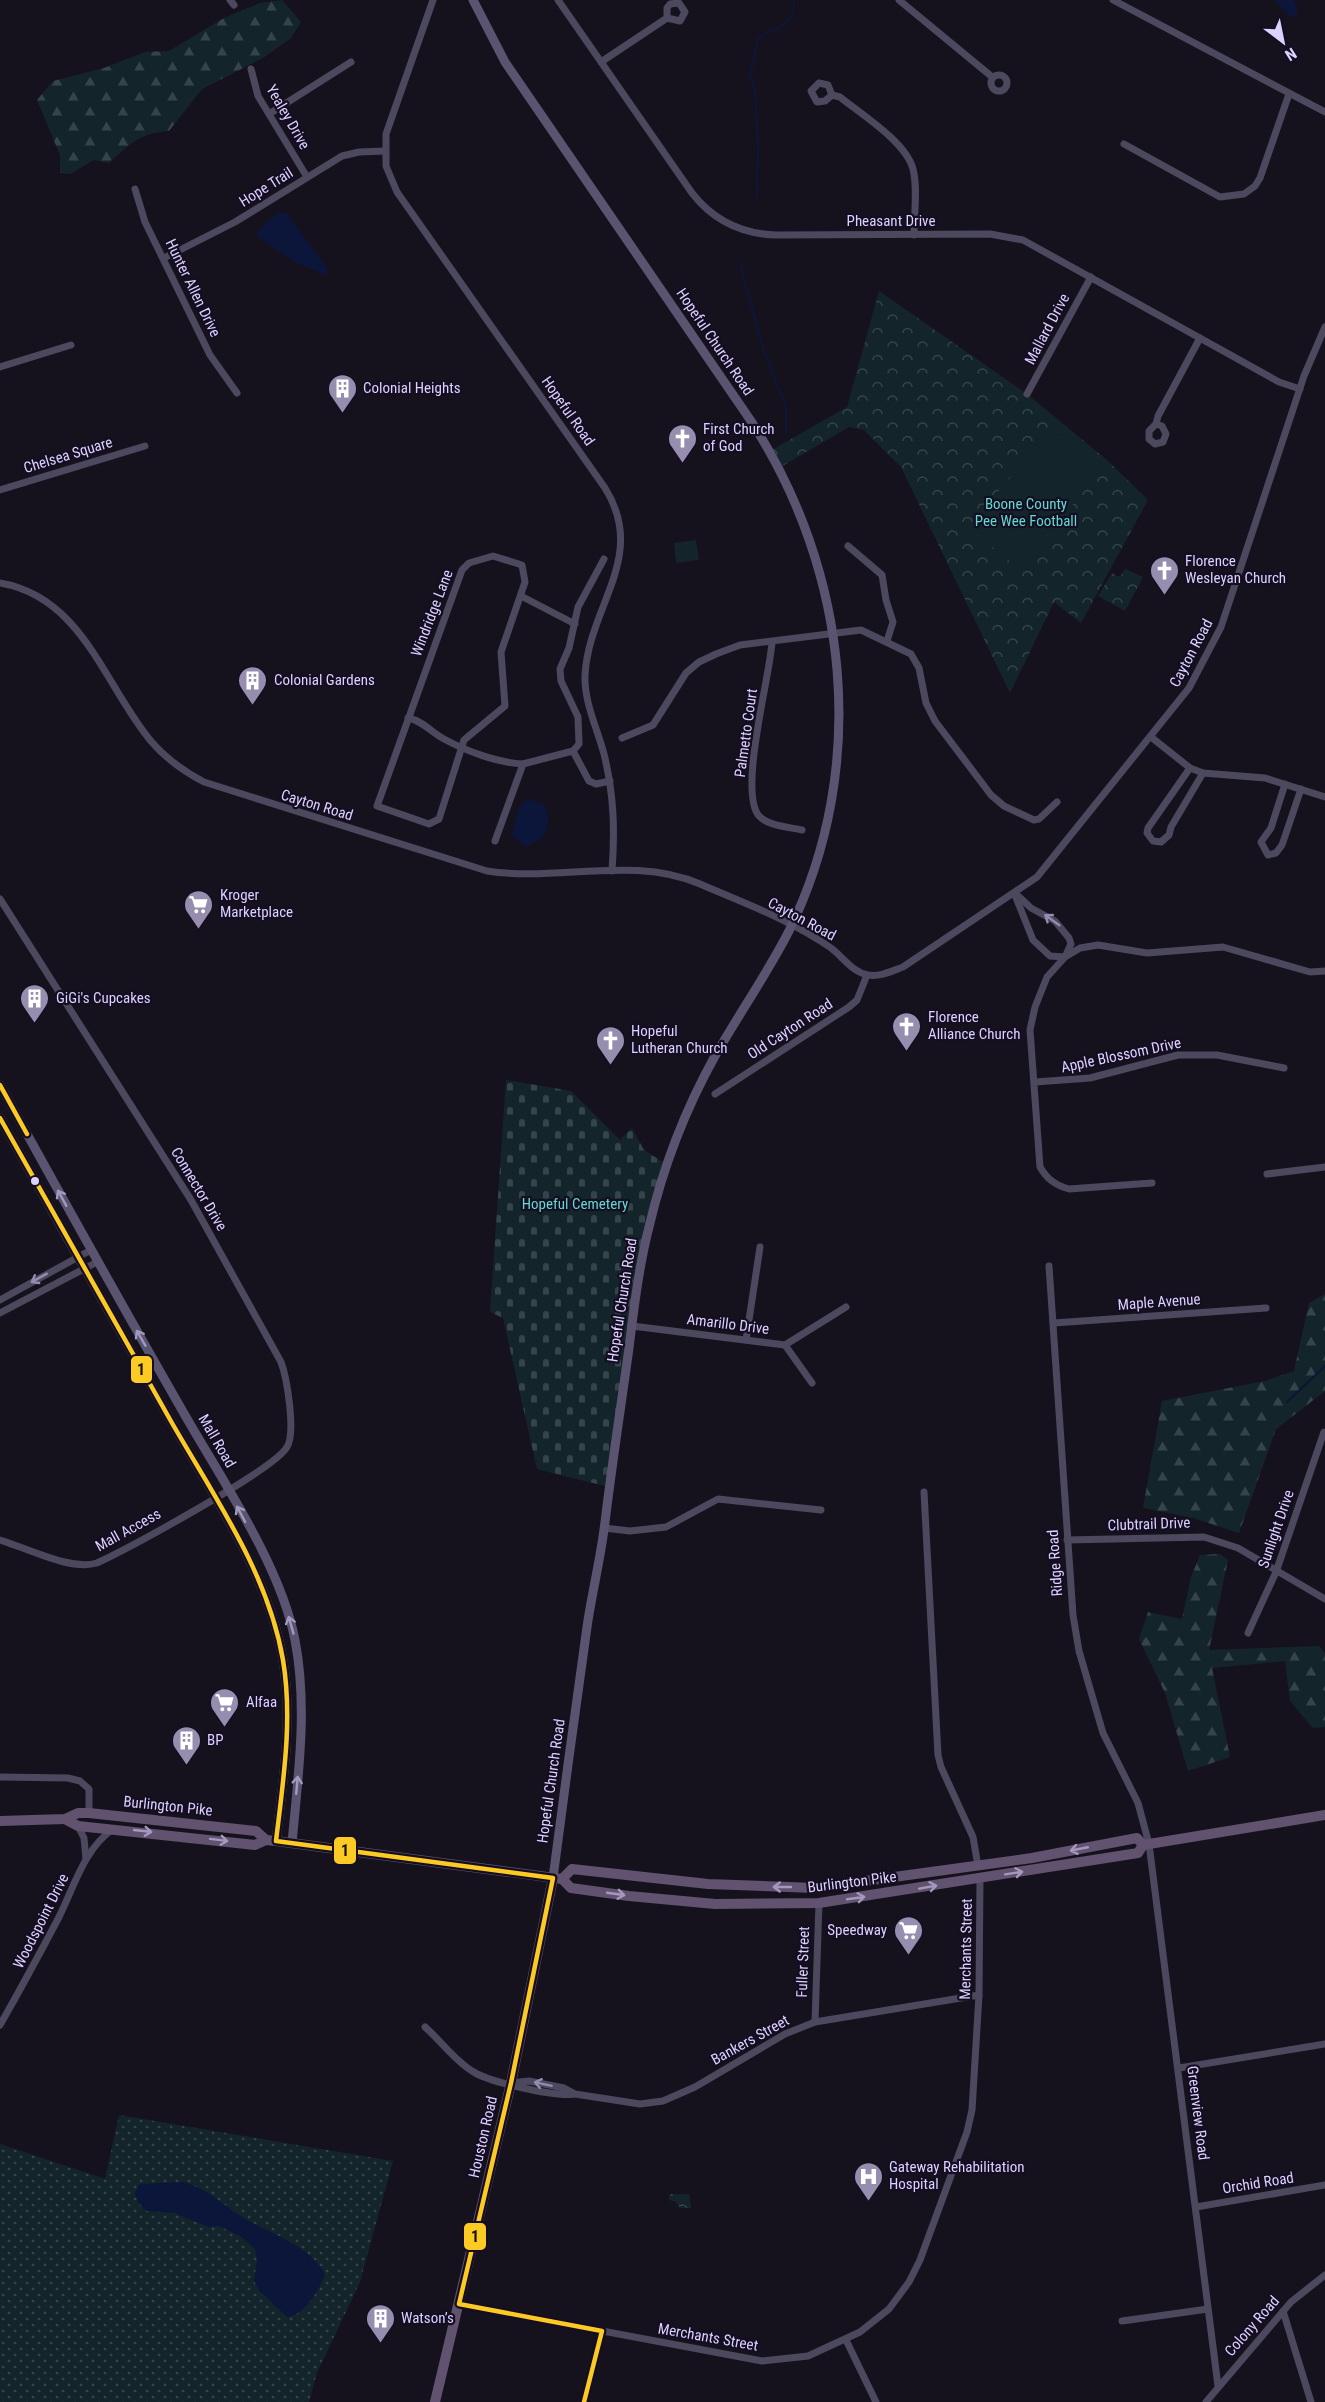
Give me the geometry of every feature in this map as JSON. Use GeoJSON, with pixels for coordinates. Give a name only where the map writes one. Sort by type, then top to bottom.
{"type":"FeatureCollection","features":[{"type":"Feature","properties":{"kind":"main road","name":"Hopeful Church Road"},"geometry":{"type":"LineString","coordinates":[[473,0],[505,62],[770,451],[794,498],[814,548],[834,633],[840,705],[834,785],[819,854],[791,926],[705,1075],[666,1164],[643,1254],[604,1528],[587,1624],[557,1878]]}},
{"type":"Feature","properties":{"kind":"main road","name":"Mall Road"},"geometry":{"type":"LineString","coordinates":[[0,1085],[228,1490],[271,1571],[295,1639],[302,1710],[292,1843]]}},
{"type":"Feature","properties":{"kind":"main road","name":"Mall Road"},"geometry":{"type":"LineString","coordinates":[[0,1118],[214,1497],[260,1583],[283,1661],[287,1693],[286,1728],[271,1840]]}},
{"type":"Feature","properties":{"kind":"main road","name":"Burlington Pike"},"geometry":{"type":"LineString","coordinates":[[0,1821],[65,1819],[78,1813],[89,1813],[256,1831],[271,1840],[557,1878],[571,1888],[715,1904],[819,1903],[1138,1853],[1146,1845],[1325,1815]]}},
{"type":"Feature","properties":{"kind":"main road","name":"Burlington Pike"},"geometry":{"type":"LineString","coordinates":[[65,1819],[78,1826],[255,1845],[271,1840]]}},
{"type":"Feature","properties":{"kind":"main road","name":"Burlington Pike"},"geometry":{"type":"LineString","coordinates":[[557,1878],[572,1869],[708,1884],[814,1888],[978,1866],[1137,1838],[1146,1845]]}},
{"type":"Feature","properties":{"kind":"main road","name":"Houston Road"},"geometry":{"type":"LineString","coordinates":[[435,2402],[557,1878]]}},
{"type":"Feature","properties":{"kind":"street","name":"Hopeful Road"},"geometry":{"type":"LineString","coordinates":[[434,0],[386,134],[385,151],[389,176],[397,192],[604,488],[616,509],[621,525],[620,558],[588,654],[585,676],[588,702],[610,781],[616,827],[612,871]]}},
{"type":"Feature","properties":{"kind":"street","name":"Pheasant Drive"},"geometry":{"type":"LineString","coordinates":[[558,0],[692,193],[720,219],[758,234],[990,234],[1014,238],[1033,244],[1279,381],[1300,389]]}},
{"type":"Feature","properties":{"kind":"street"},"geometry":{"type":"LineString","coordinates":[[899,0],[992,76]]}},
{"type":"Feature","properties":{"kind":"street"},"geometry":{"type":"LineString","coordinates":[[1113,0],[1325,112]]}},
{"type":"Feature","properties":{"kind":"street"},"geometry":{"type":"LineString","coordinates":[[601,62],[667,18]]}},
{"type":"Feature","properties":{"kind":"street"},"geometry":{"type":"LineString","coordinates":[[269,114],[351,62]]}},
{"type":"Feature","properties":{"kind":"street","name":"Yealey Drive"},"geometry":{"type":"LineString","coordinates":[[251,69],[258,96],[307,177]]}},
{"type":"Feature","properties":{"kind":"street"},"geometry":{"type":"LineString","coordinates":[[1124,144],[1220,197],[1244,194],[1255,186],[1260,178],[1289,94]]}},
{"type":"Feature","properties":{"kind":"street"},"geometry":{"type":"LineString","coordinates":[[832,95],[840,97],[882,131],[909,159],[914,178],[914,235]]}},
{"type":"Feature","properties":{"kind":"street","name":"Hope Trail"},"geometry":{"type":"LineString","coordinates":[[164,258],[235,222],[342,156],[359,152],[385,151]]}},
{"type":"Feature","properties":{"kind":"street","name":"Hunter Allen Drive"},"geometry":{"type":"LineString","coordinates":[[135,189],[145,222],[210,355],[237,393]]}},
{"type":"Feature","properties":{"kind":"street","name":"Mallard Drive"},"geometry":{"type":"LineString","coordinates":[[1027,394],[1091,277]]}},
{"type":"Feature","properties":{"kind":"street","name":"Cayton Road"},"geometry":{"type":"LineString","coordinates":[[0,583],[16,587],[46,601],[69,620],[151,741],[175,764],[204,782],[487,871],[524,875],[647,871],[683,878],[816,938],[855,970],[867,975],[889,973],[903,967],[1015,893],[1046,868],[1189,688],[1221,627],[1300,389],[1322,341],[1325,327]]}},
{"type":"Feature","properties":{"kind":"street"},"geometry":{"type":"LineString","coordinates":[[1156,424],[1158,416],[1200,338]]}},
{"type":"Feature","properties":{"kind":"street"},"geometry":{"type":"LineString","coordinates":[[0,367],[71,345]]}},
{"type":"Feature","properties":{"kind":"street","name":"Chelsea Square"},"geometry":{"type":"LineString","coordinates":[[0,490],[145,446]]}},
{"type":"Feature","properties":{"kind":"street"},"geometry":{"type":"LineString","coordinates":[[848,546],[882,575],[893,622],[887,641]]}},
{"type":"Feature","properties":{"kind":"street","name":"Windridge Lane"},"geometry":{"type":"LineString","coordinates":[[493,556],[522,565],[525,582],[521,596],[501,652],[505,706],[469,735],[463,746],[439,819],[429,824],[377,806],[462,570],[469,563],[493,556]]}},
{"type":"Feature","properties":{"kind":"street"},"geometry":{"type":"LineString","coordinates":[[408,718],[427,726],[447,741],[509,763],[523,764],[573,751],[580,741],[578,717],[561,681],[560,669],[575,624],[578,607],[604,559]]}},
{"type":"Feature","properties":{"kind":"street"},"geometry":{"type":"LineString","coordinates":[[521,596],[575,624]]}},
{"type":"Feature","properties":{"kind":"street"},"geometry":{"type":"LineString","coordinates":[[622,738],[653,724],[686,674],[699,662],[740,645],[861,630],[904,649],[916,660],[926,703],[934,719],[997,800],[1034,820],[1039,819],[1057,802]]}},
{"type":"Feature","properties":{"kind":"street","name":"Palmetto Court"},"geometry":{"type":"LineString","coordinates":[[772,642],[753,763],[752,798],[756,811],[765,820],[802,830]]}},
{"type":"Feature","properties":{"kind":"street"},"geometry":{"type":"LineString","coordinates":[[1151,737],[1190,768],[1203,773],[1256,777],[1325,796]]}},
{"type":"Feature","properties":{"kind":"street"},"geometry":{"type":"LineString","coordinates":[[573,751],[589,781],[596,784],[610,781]]}},
{"type":"Feature","properties":{"kind":"street"},"geometry":{"type":"LineString","coordinates":[[495,841],[523,764]]}},
{"type":"Feature","properties":{"kind":"street"},"geometry":{"type":"LineString","coordinates":[[1190,768],[1148,828],[1153,841],[1161,842],[1169,835],[1171,827],[1203,773]]}},
{"type":"Feature","properties":{"kind":"street"},"geometry":{"type":"LineString","coordinates":[[1285,784],[1271,828],[1261,842],[1268,855],[1276,853],[1282,845],[1301,789]]}},
{"type":"Feature","properties":{"kind":"street"},"geometry":{"type":"LineString","coordinates":[[1015,893],[1033,940],[1050,956],[1065,957]]}},
{"type":"Feature","properties":{"kind":"street"},"geometry":{"type":"LineString","coordinates":[[1015,893],[1031,908],[1063,928],[1071,944],[1065,957]]}},
{"type":"Feature","properties":{"kind":"street","name":"Connector Drive"},"geometry":{"type":"LineString","coordinates":[[0,899],[191,1200],[281,1362],[285,1374],[291,1435],[288,1447],[264,1470],[228,1490]]}},
{"type":"Feature","properties":{"kind":"street"},"geometry":{"type":"LineString","coordinates":[[1152,1183],[1069,1189],[1058,1186],[1046,1177],[1038,1158],[1030,1029],[1035,1007],[1047,977],[1065,957],[1080,948],[1098,945],[1147,953],[1223,947],[1310,972],[1325,971]]}},
{"type":"Feature","properties":{"kind":"street","name":"Old Cayton Road"},"geometry":{"type":"LineString","coordinates":[[716,1094],[849,1007],[857,1000],[867,975]]}},
{"type":"Feature","properties":{"kind":"street","name":"Apple Blossom Drive"},"geometry":{"type":"LineString","coordinates":[[1035,1082],[1090,1078],[1178,1055],[1198,1054],[1284,1068]]}},
{"type":"Feature","properties":{"kind":"street"},"geometry":{"type":"LineString","coordinates":[[1267,1174],[1325,1167]]}},
{"type":"Feature","properties":{"kind":"street"},"geometry":{"type":"LineString","coordinates":[[746,1340],[760,1247]]}},
{"type":"Feature","properties":{"kind":"street"},"geometry":{"type":"LineString","coordinates":[[0,1300],[91,1250]]}},
{"type":"Feature","properties":{"kind":"street"},"geometry":{"type":"LineString","coordinates":[[0,1313],[98,1262]]}},
{"type":"Feature","properties":{"kind":"street","name":"Ridge Road"},"geometry":{"type":"LineString","coordinates":[[1049,1266],[1073,1616],[1079,1651],[1108,1747],[1138,1803],[1146,1845]]}},
{"type":"Feature","properties":{"kind":"street","name":"Amarillo Drive"},"geometry":{"type":"LineString","coordinates":[[632,1326],[785,1345],[846,1307]]}},
{"type":"Feature","properties":{"kind":"street","name":"Maple Avenue"},"geometry":{"type":"LineString","coordinates":[[1054,1323],[1266,1308]]}},
{"type":"Feature","properties":{"kind":"street"},"geometry":{"type":"LineString","coordinates":[[785,1345],[812,1383]]}},
{"type":"Feature","properties":{"kind":"street","name":"Sunlight Drive"},"geometry":{"type":"LineString","coordinates":[[1248,1633],[1276,1572],[1324,1432]]}},
{"type":"Feature","properties":{"kind":"street","name":"Mall Access"},"geometry":{"type":"LineString","coordinates":[[0,1540],[66,1562],[92,1564],[114,1555],[228,1490]]}},
{"type":"Feature","properties":{"kind":"street"},"geometry":{"type":"LineString","coordinates":[[924,1491],[938,1755],[941,1767],[973,1837],[978,1866]]}},
{"type":"Feature","properties":{"kind":"street"},"geometry":{"type":"LineString","coordinates":[[604,1528],[630,1531],[666,1527],[718,1499],[821,1510]]}},
{"type":"Feature","properties":{"kind":"street","name":"Clubtrail Drive"},"geometry":{"type":"LineString","coordinates":[[1067,1540],[1204,1537],[1238,1548],[1325,1599]]}},
{"type":"Feature","properties":{"kind":"street"},"geometry":{"type":"LineString","coordinates":[[0,1777],[75,1779],[88,1789],[89,1813]]}},
{"type":"Feature","properties":{"kind":"street"},"geometry":{"type":"LineString","coordinates":[[78,1826],[84,1838],[86,1859]]}},
{"type":"Feature","properties":{"kind":"street","name":"Woodspoint Drive"},"geometry":{"type":"LineString","coordinates":[[0,2025],[59,1917],[86,1859],[95,1845],[115,1829]]}},
{"type":"Feature","properties":{"kind":"street","name":"Greenview Road"},"geometry":{"type":"LineString","coordinates":[[1146,1845],[1179,2068],[1218,2386]]}},
{"type":"Feature","properties":{"kind":"street","name":"Merchants Street"},"geometry":{"type":"LineString","coordinates":[[459,2304],[762,2361],[808,2356],[846,2340],[889,2309],[909,2282],[920,2260],[967,2132],[972,2110],[979,1995],[980,1878]]}},
{"type":"Feature","properties":{"kind":"street","name":"Fuller Street"},"geometry":{"type":"LineString","coordinates":[[815,2022],[819,1903]]}},
{"type":"Feature","properties":{"kind":"street","name":"Bankers Street"},"geometry":{"type":"LineString","coordinates":[[424,2027],[473,2073],[511,2083],[530,2081],[564,2088],[575,2094],[640,2104],[663,2101],[695,2087],[785,2034],[815,2022],[979,1995]]}},
{"type":"Feature","properties":{"kind":"street"},"geometry":{"type":"LineString","coordinates":[[1179,2068],[1325,2044]]}},
{"type":"Feature","properties":{"kind":"street","name":"Orchid Road"},"geometry":{"type":"LineString","coordinates":[[1196,2206],[1325,2185]]}},
{"type":"Feature","properties":{"kind":"street","name":"Colony Road"},"geometry":{"type":"LineString","coordinates":[[1206,2402],[1283,2311],[1309,2286],[1325,2275]]}},
{"type":"Feature","properties":{"kind":"street"},"geometry":{"type":"LineString","coordinates":[[1122,2320],[1208,2309]]}},
{"type":"Feature","properties":{"kind":"street"},"geometry":{"type":"LineString","coordinates":[[1283,2311],[1311,2402]]}},
{"type":"Feature","properties":{"kind":"street"},"geometry":{"type":"LineString","coordinates":[[584,2402],[602,2331]]}},
{"type":"Feature","properties":{"kind":"street"},"geometry":{"type":"LineString","coordinates":[[846,2340],[876,2402]]}},
{"type":"Feature","properties":{"kind":"green space"},"geometry":{"type":"Polygon","coordinates":[[[282,0],[301,22],[291,38],[263,58],[202,89],[169,131],[142,137],[109,163],[94,160],[70,174],[60,173],[60,155],[37,100],[53,81],[104,68],[145,52],[169,51],[224,18],[260,3],[282,0]]]}},
{"type":"Feature","properties":{"kind":"green space","name":"Boone County Pee Wee Football"},"geometry":{"type":"Polygon","coordinates":[[[879,291],[1027,394],[1107,460],[1148,500],[1081,623],[1054,602],[1010,693],[901,467],[864,430],[849,427],[779,468],[770,451],[847,407],[879,291]]]}},
{"type":"Feature","properties":{"kind":"green space"},"geometry":{"type":"Polygon","coordinates":[[[1051,429],[1101,471],[1019,569],[968,527],[1051,429]]]}},
{"type":"Feature","properties":{"kind":"green space"},"geometry":{"type":"Polygon","coordinates":[[[696,540],[699,560],[676,563],[674,543],[696,540]]]}},
{"type":"Feature","properties":{"kind":"green space"},"geometry":{"type":"Polygon","coordinates":[[[1125,569],[1143,577],[1125,611],[1098,596],[1112,573],[1120,577],[1125,569]]]}},
{"type":"Feature","properties":{"kind":"green space","name":"Hopeful Cemetery"},"geometry":{"type":"Polygon","coordinates":[[[506,1080],[571,1091],[620,1140],[632,1128],[644,1150],[666,1164],[654,1208],[609,1487],[537,1469],[503,1318],[490,1312],[506,1080]]]}},
{"type":"Feature","properties":{"kind":"green space"},"geometry":{"type":"Polygon","coordinates":[[[1325,1294],[1325,1391],[1276,1429],[1239,1533],[1193,1518],[1143,1508],[1162,1401],[1265,1381],[1294,1371],[1309,1303],[1325,1294]]]}},
{"type":"Feature","properties":{"kind":"green space"},"geometry":{"type":"Polygon","coordinates":[[[1220,1554],[1228,1560],[1209,1650],[1319,1646],[1325,1653],[1325,1727],[1313,1728],[1290,1701],[1285,1661],[1212,1668],[1230,1757],[1188,1771],[1165,1693],[1139,1639],[1148,1612],[1182,1619],[1191,1577],[1200,1555],[1220,1554]]]}},
{"type":"Feature","properties":{"kind":"green space"},"geometry":{"type":"Polygon","coordinates":[[[119,2115],[393,2161],[360,2282],[317,2373],[309,2402],[0,2402],[0,2144],[105,2179],[119,2115]]]}},
{"type":"Feature","properties":{"kind":"green space"},"geometry":{"type":"Polygon","coordinates":[[[669,2194],[689,2194],[691,2208],[680,2208],[676,2202],[669,2200],[669,2194]]]}},
{"type":"Feature","properties":{"kind":"water"},"geometry":{"type":"Polygon","coordinates":[[[1274,0],[1294,0],[1298,13],[1292,18],[1274,0]]]}},
{"type":"Feature","properties":{"kind":"water"},"geometry":{"type":"Polygon","coordinates":[[[280,212],[286,213],[328,269],[326,275],[296,263],[258,237],[257,233],[266,222],[280,212]]]}},
{"type":"Feature","properties":{"kind":"water"},"geometry":{"type":"Polygon","coordinates":[[[528,799],[545,805],[548,825],[538,841],[525,846],[512,836],[518,808],[528,799]]]}},
{"type":"Feature","properties":{"kind":"water"},"geometry":{"type":"Polygon","coordinates":[[[184,2182],[206,2192],[239,2215],[298,2247],[318,2264],[325,2274],[315,2294],[305,2307],[287,2317],[259,2290],[254,2281],[257,2260],[255,2249],[242,2237],[219,2226],[209,2227],[174,2213],[146,2211],[138,2202],[135,2193],[139,2184],[184,2182]]]}},
{"type":"Feature","properties":{"kind":"waterway"},"geometry":{"type":"LineString","coordinates":[[757,199],[758,145],[755,91],[750,77],[758,38],[788,21],[794,9],[794,0]]}},
{"type":"Feature","properties":{"kind":"waterway"},"geometry":{"type":"LineString","coordinates":[[742,264],[741,269],[763,348],[786,407],[786,433]]}},
{"type":"Feature","properties":{"kind":"waterway"},"geometry":{"type":"LineString","coordinates":[[1287,1402],[1325,1366]]}},
{"type":"Feature","properties":{"kind":"transit line","name":"1"},"geometry":{"type":"LineString","coordinates":[[0,1085],[27,1134]]}},
{"type":"Feature","properties":{"kind":"transit line","name":"1"},"geometry":{"type":"LineString","coordinates":[[0,1118],[222,1508],[253,1567],[265,1597],[276,1628],[283,1660],[287,1705],[286,1751],[276,1841],[553,1878],[511,2083],[459,2304],[602,2331],[584,2402]]}},
{"type":"Feature","properties":{"kind":"place","name":"Colonial Heights"},"geometry":{"type":"Point","coordinates":[342,414]}},
{"type":"Feature","properties":{"kind":"place","name":"First Church of God"},"geometry":{"type":"Point","coordinates":[682,464]}},
{"type":"Feature","properties":{"kind":"place","name":"Florence Wesleyan Church"},"geometry":{"type":"Point","coordinates":[1164,596]}},
{"type":"Feature","properties":{"kind":"place","name":"Colonial Gardens"},"geometry":{"type":"Point","coordinates":[253,706]}},
{"type":"Feature","properties":{"kind":"place","name":"Kroger Marketplace"},"geometry":{"type":"Point","coordinates":[199,930]}},
{"type":"Feature","properties":{"kind":"place","name":"GiGi's Cupcakes"},"geometry":{"type":"Point","coordinates":[35,1024]}},
{"type":"Feature","properties":{"kind":"place","name":"Florence Alliance Church"},"geometry":{"type":"Point","coordinates":[907,1052]}},
{"type":"Feature","properties":{"kind":"place","name":"Hopeful Lutheran Church"},"geometry":{"type":"Point","coordinates":[610,1066]}},
{"type":"Feature","properties":{"kind":"place","name":"Alfaa"},"geometry":{"type":"Point","coordinates":[225,1728]}},
{"type":"Feature","properties":{"kind":"place","name":"BP"},"geometry":{"type":"Point","coordinates":[186,1766]}},
{"type":"Feature","properties":{"kind":"place","name":"Speedway"},"geometry":{"type":"Point","coordinates":[908,1956]}},
{"type":"Feature","properties":{"kind":"place","name":"Gateway Rehabilitation Hospital"},"geometry":{"type":"Point","coordinates":[868,2202]}},
{"type":"Feature","properties":{"kind":"place","name":"Watson’s"},"geometry":{"type":"Point","coordinates":[380,2344]}}]}
